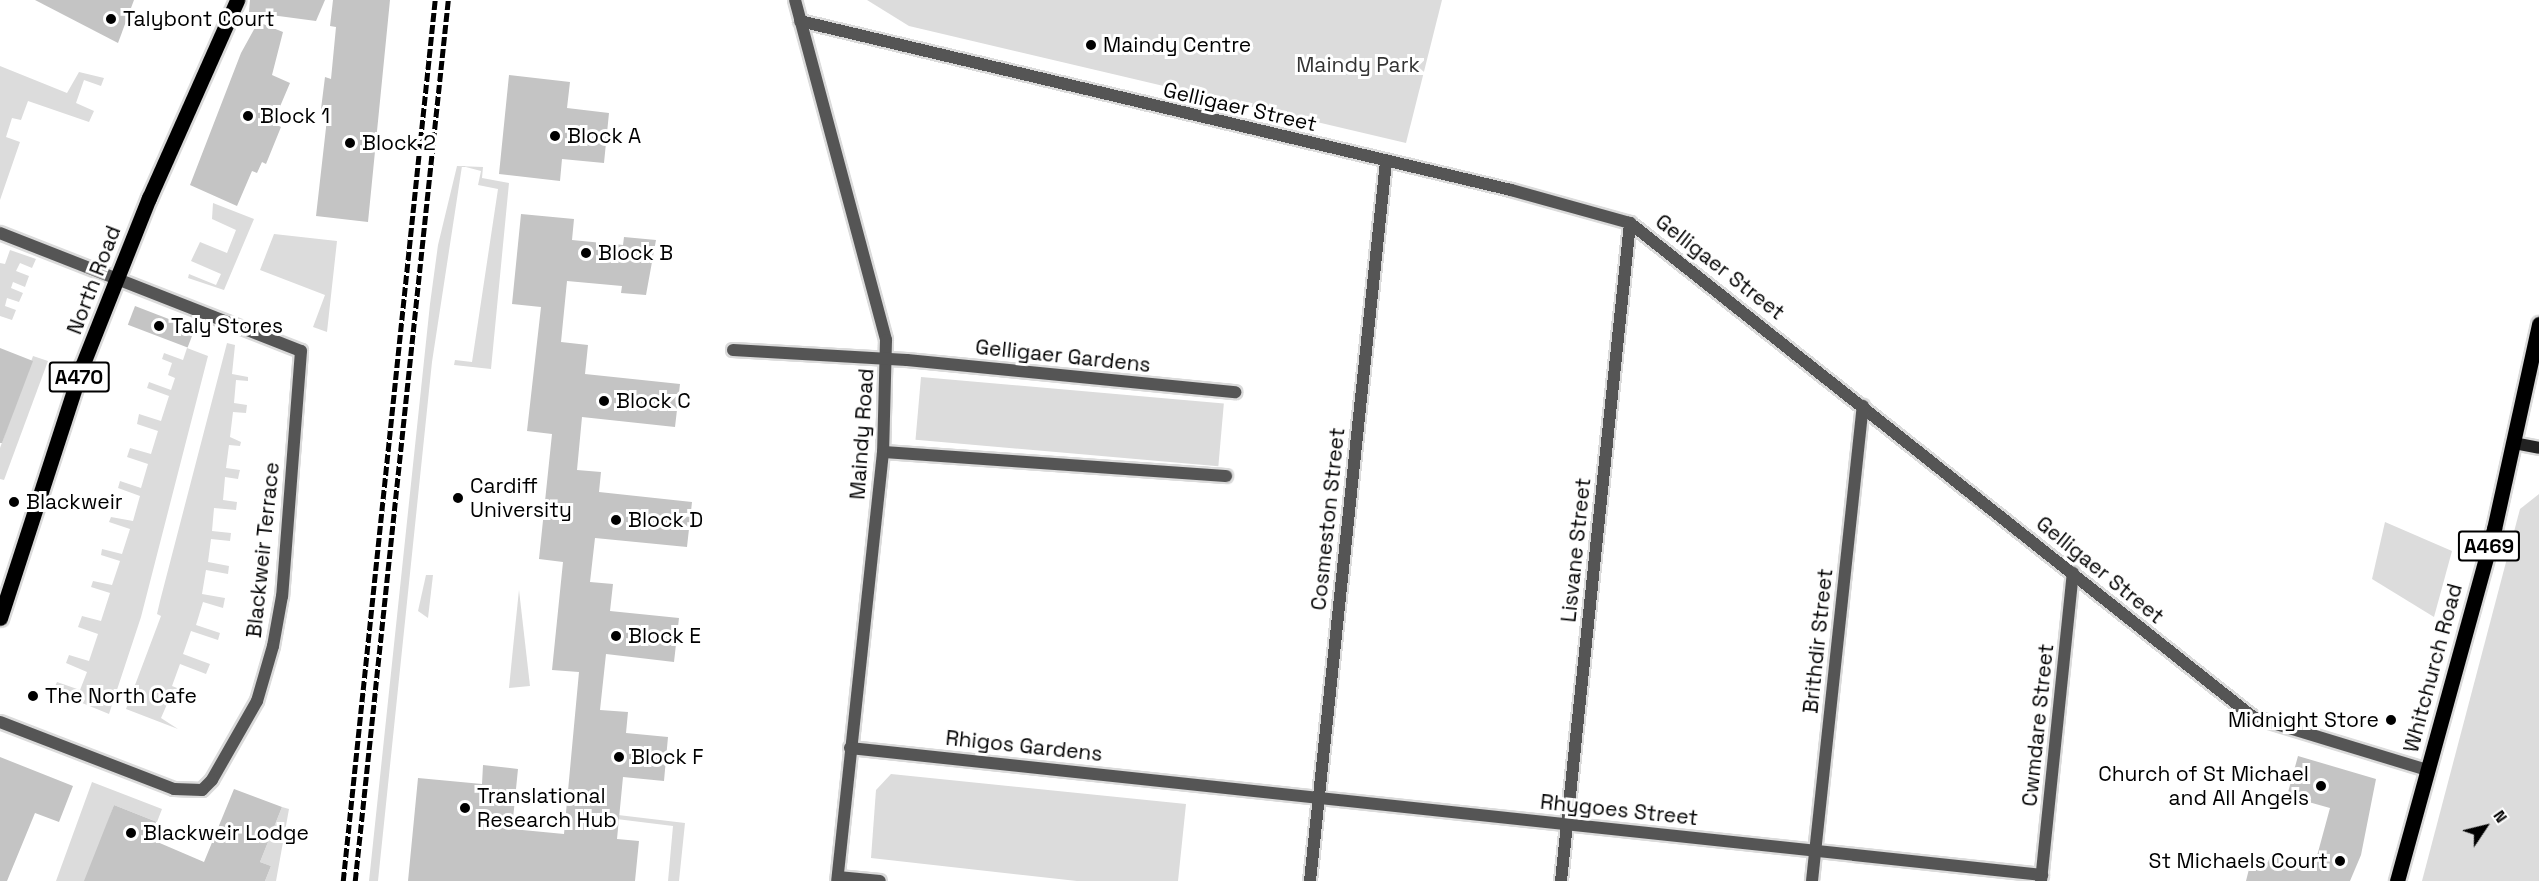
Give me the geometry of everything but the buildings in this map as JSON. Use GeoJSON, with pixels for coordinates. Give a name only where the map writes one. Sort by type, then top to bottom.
{"type":"FeatureCollection","features":[{"type":"Feature","properties":{"kind":"main road","name":"North Road"},"geometry":{"type":"LineString","coordinates":[[0,618],[50,459],[118,277],[237,0]]}},
{"type":"Feature","properties":{"kind":"main road","name":"Whitchurch Road"},"geometry":{"type":"LineString","coordinates":[[2397,881],[2514,443],[2539,324]]}},
{"type":"Feature","properties":{"kind":"street","name":"Maindy Road"},"geometry":{"type":"LineString","coordinates":[[795,0],[883,323],[887,361],[883,452],[838,879]]}},
{"type":"Feature","properties":{"kind":"street","name":"Gelligaer Street"},"geometry":{"type":"LineString","coordinates":[[801,21],[1386,161],[1630,223],[2265,724],[2427,770]]}},
{"type":"Feature","properties":{"kind":"street","name":"Cosmeston Street"},"geometry":{"type":"LineString","coordinates":[[1310,881],[1386,161]]}},
{"type":"Feature","properties":{"kind":"street","name":"Lisvane Street"},"geometry":{"type":"LineString","coordinates":[[1560,881],[1630,223]]}},
{"type":"Feature","properties":{"kind":"street"},"geometry":{"type":"LineString","coordinates":[[0,233],[118,277]]}},
{"type":"Feature","properties":{"kind":"street","name":"Blackweir Terrace"},"geometry":{"type":"LineString","coordinates":[[0,722],[174,789],[202,790],[242,730],[273,646],[282,596],[301,351],[118,277]]}},
{"type":"Feature","properties":{"kind":"street","name":"Gelligaer Gardens"},"geometry":{"type":"LineString","coordinates":[[733,350],[887,361],[1235,392]]}},
{"type":"Feature","properties":{"kind":"street","name":"Brithdir Street"},"geometry":{"type":"LineString","coordinates":[[1812,881],[1863,406]]}},
{"type":"Feature","properties":{"kind":"street"},"geometry":{"type":"LineString","coordinates":[[2514,443],[2539,448]]}},
{"type":"Feature","properties":{"kind":"street"},"geometry":{"type":"LineString","coordinates":[[883,452],[1227,476]]}},
{"type":"Feature","properties":{"kind":"street","name":"Cwmdare Street"},"geometry":{"type":"LineString","coordinates":[[2041,878],[2073,573]]}},
{"type":"Feature","properties":{"kind":"street","name":"Rhigos Gardens"},"geometry":{"type":"LineString","coordinates":[[850,748],[1193,783]]}},
{"type":"Feature","properties":{"kind":"street","name":"Rhygoes Street"},"geometry":{"type":"LineString","coordinates":[[1193,783],[2041,878]]}},
{"type":"Feature","properties":{"kind":"street"},"geometry":{"type":"LineString","coordinates":[[838,879],[880,881]]}},
{"type":"Feature","properties":{"kind":"green space","name":"Maindy Park"},"geometry":{"type":"Polygon","coordinates":[[[867,0],[1442,0],[1406,143],[909,26],[867,0]]]}},
{"type":"Feature","properties":{"kind":"green space"},"geometry":{"type":"Polygon","coordinates":[[[0,66],[67,93],[79,72],[104,78],[101,86],[84,80],[76,103],[94,111],[89,122],[28,101],[21,120],[12,118],[6,137],[20,142],[0,200],[0,66]]]}},
{"type":"Feature","properties":{"kind":"green space"},"geometry":{"type":"Polygon","coordinates":[[[457,166],[462,166],[432,362],[378,881],[369,881],[430,304],[438,245],[457,166]]]}},
{"type":"Feature","properties":{"kind":"green space"},"geometry":{"type":"Polygon","coordinates":[[[463,166],[483,167],[482,178],[509,183],[491,369],[454,365],[455,360],[472,362],[498,189],[478,185],[481,171],[463,166]]]}},
{"type":"Feature","properties":{"kind":"green space"},"geometry":{"type":"Polygon","coordinates":[[[213,203],[254,219],[224,290],[188,278],[189,274],[216,285],[221,274],[191,261],[200,242],[227,253],[236,230],[212,219],[213,203]]]}},
{"type":"Feature","properties":{"kind":"green space"},"geometry":{"type":"Polygon","coordinates":[[[274,234],[337,241],[327,332],[313,327],[325,295],[260,270],[274,234]]]}},
{"type":"Feature","properties":{"kind":"green space"},"geometry":{"type":"Polygon","coordinates":[[[10,250],[36,259],[32,268],[20,263],[16,271],[29,276],[25,287],[13,282],[11,288],[23,293],[19,302],[7,298],[5,306],[16,310],[12,320],[0,316],[0,263],[5,264],[10,250]]]}},
{"type":"Feature","properties":{"kind":"green space"},"geometry":{"type":"Polygon","coordinates":[[[227,343],[235,345],[232,374],[248,377],[248,381],[236,380],[234,403],[247,405],[246,413],[233,412],[230,437],[241,442],[240,446],[229,445],[226,468],[240,470],[238,479],[225,477],[223,500],[237,502],[236,510],[214,508],[212,531],[231,533],[230,541],[211,539],[208,562],[229,566],[228,574],[206,570],[202,594],[225,598],[223,608],[203,602],[196,625],[220,633],[218,640],[191,631],[183,654],[210,664],[206,674],[180,664],[172,686],[197,696],[194,704],[171,695],[161,718],[178,729],[126,709],[161,616],[157,614],[160,601],[227,343]]]}},
{"type":"Feature","properties":{"kind":"green space"},"geometry":{"type":"Polygon","coordinates":[[[187,348],[208,356],[141,617],[109,714],[53,691],[57,682],[80,690],[87,672],[66,663],[69,655],[89,661],[98,634],[78,627],[82,616],[101,621],[110,593],[91,587],[93,581],[112,585],[120,561],[101,555],[102,549],[122,554],[130,529],[109,522],[111,517],[133,521],[140,496],[118,488],[120,481],[141,488],[148,464],[127,457],[130,448],[151,454],[158,431],[137,424],[139,414],[161,421],[169,396],[147,388],[149,382],[171,390],[175,378],[168,375],[172,363],[162,359],[164,353],[183,360],[187,348]]]}},
{"type":"Feature","properties":{"kind":"green space"},"geometry":{"type":"Polygon","coordinates":[[[33,356],[48,361],[4,480],[0,479],[0,448],[33,356]]]}},
{"type":"Feature","properties":{"kind":"green space"},"geometry":{"type":"Polygon","coordinates":[[[921,377],[1224,403],[1218,466],[916,440],[921,377]]]}},
{"type":"Feature","properties":{"kind":"green space"},"geometry":{"type":"Polygon","coordinates":[[[2539,494],[2539,881],[2422,881],[2520,509],[2539,494]]]}},
{"type":"Feature","properties":{"kind":"green space"},"geometry":{"type":"Polygon","coordinates":[[[2385,522],[2452,551],[2434,617],[2372,579],[2385,522]]]}},
{"type":"Feature","properties":{"kind":"green space"},"geometry":{"type":"Polygon","coordinates":[[[426,575],[433,575],[428,618],[418,611],[426,575]]]}},
{"type":"Feature","properties":{"kind":"green space"},"geometry":{"type":"Polygon","coordinates":[[[519,590],[530,686],[509,688],[513,648],[519,590]]]}},
{"type":"Feature","properties":{"kind":"green space"},"geometry":{"type":"Polygon","coordinates":[[[891,774],[1186,804],[1178,881],[1077,881],[871,858],[876,790],[891,774]]]}},
{"type":"Feature","properties":{"kind":"green space"},"geometry":{"type":"Polygon","coordinates":[[[92,782],[162,809],[157,822],[114,805],[87,881],[56,881],[92,782]]]}},
{"type":"Feature","properties":{"kind":"green space"},"geometry":{"type":"Polygon","coordinates":[[[282,807],[289,809],[276,881],[265,881],[271,866],[260,862],[282,807]]]}},
{"type":"Feature","properties":{"kind":"green space"},"geometry":{"type":"Polygon","coordinates":[[[568,809],[685,823],[679,881],[668,881],[673,826],[568,813],[568,809]]]}},
{"type":"Feature","properties":{"kind":"railway"},"geometry":{"type":"LineString","coordinates":[[343,881],[435,0]]}},
{"type":"Feature","properties":{"kind":"railway"},"geometry":{"type":"LineString","coordinates":[[355,881],[448,0]]}},
{"type":"Feature","properties":{"kind":"place","name":"Talybont Court"},"geometry":{"type":"Point","coordinates":[111,19]}},
{"type":"Feature","properties":{"kind":"place","name":"Maindy Centre"},"geometry":{"type":"Point","coordinates":[1091,45]}},
{"type":"Feature","properties":{"kind":"place","name":"Block 1"},"geometry":{"type":"Point","coordinates":[248,116]}},
{"type":"Feature","properties":{"kind":"place","name":"Block A"},"geometry":{"type":"Point","coordinates":[555,136]}},
{"type":"Feature","properties":{"kind":"place","name":"Block 2"},"geometry":{"type":"Point","coordinates":[350,143]}},
{"type":"Feature","properties":{"kind":"place","name":"Block B"},"geometry":{"type":"Point","coordinates":[586,253]}},
{"type":"Feature","properties":{"kind":"place","name":"Taly Stores"},"geometry":{"type":"Point","coordinates":[159,326]}},
{"type":"Feature","properties":{"kind":"place","name":"Block C"},"geometry":{"type":"Point","coordinates":[604,401]}},
{"type":"Feature","properties":{"kind":"place","name":"Cardiff University"},"geometry":{"type":"Point","coordinates":[458,498]}},
{"type":"Feature","properties":{"kind":"place","name":"Blackweir"},"geometry":{"type":"Point","coordinates":[14,502]}},
{"type":"Feature","properties":{"kind":"place","name":"Block D"},"geometry":{"type":"Point","coordinates":[616,520]}},
{"type":"Feature","properties":{"kind":"place","name":"Block E"},"geometry":{"type":"Point","coordinates":[616,636]}},
{"type":"Feature","properties":{"kind":"place","name":"The North Cafe"},"geometry":{"type":"Point","coordinates":[33,696]}},
{"type":"Feature","properties":{"kind":"place","name":"Midnight Store"},"geometry":{"type":"Point","coordinates":[2391,720]}},
{"type":"Feature","properties":{"kind":"place","name":"Block F"},"geometry":{"type":"Point","coordinates":[619,757]}},
{"type":"Feature","properties":{"kind":"place","name":"Church of St Michael and All Angels"},"geometry":{"type":"Point","coordinates":[2321,786]}},
{"type":"Feature","properties":{"kind":"place","name":"Translational Research Hub"},"geometry":{"type":"Point","coordinates":[465,808]}},
{"type":"Feature","properties":{"kind":"place","name":"Blackweir Lodge"},"geometry":{"type":"Point","coordinates":[131,833]}},
{"type":"Feature","properties":{"kind":"place","name":"St Michaels Court"},"geometry":{"type":"Point","coordinates":[2340,861]}}]}
